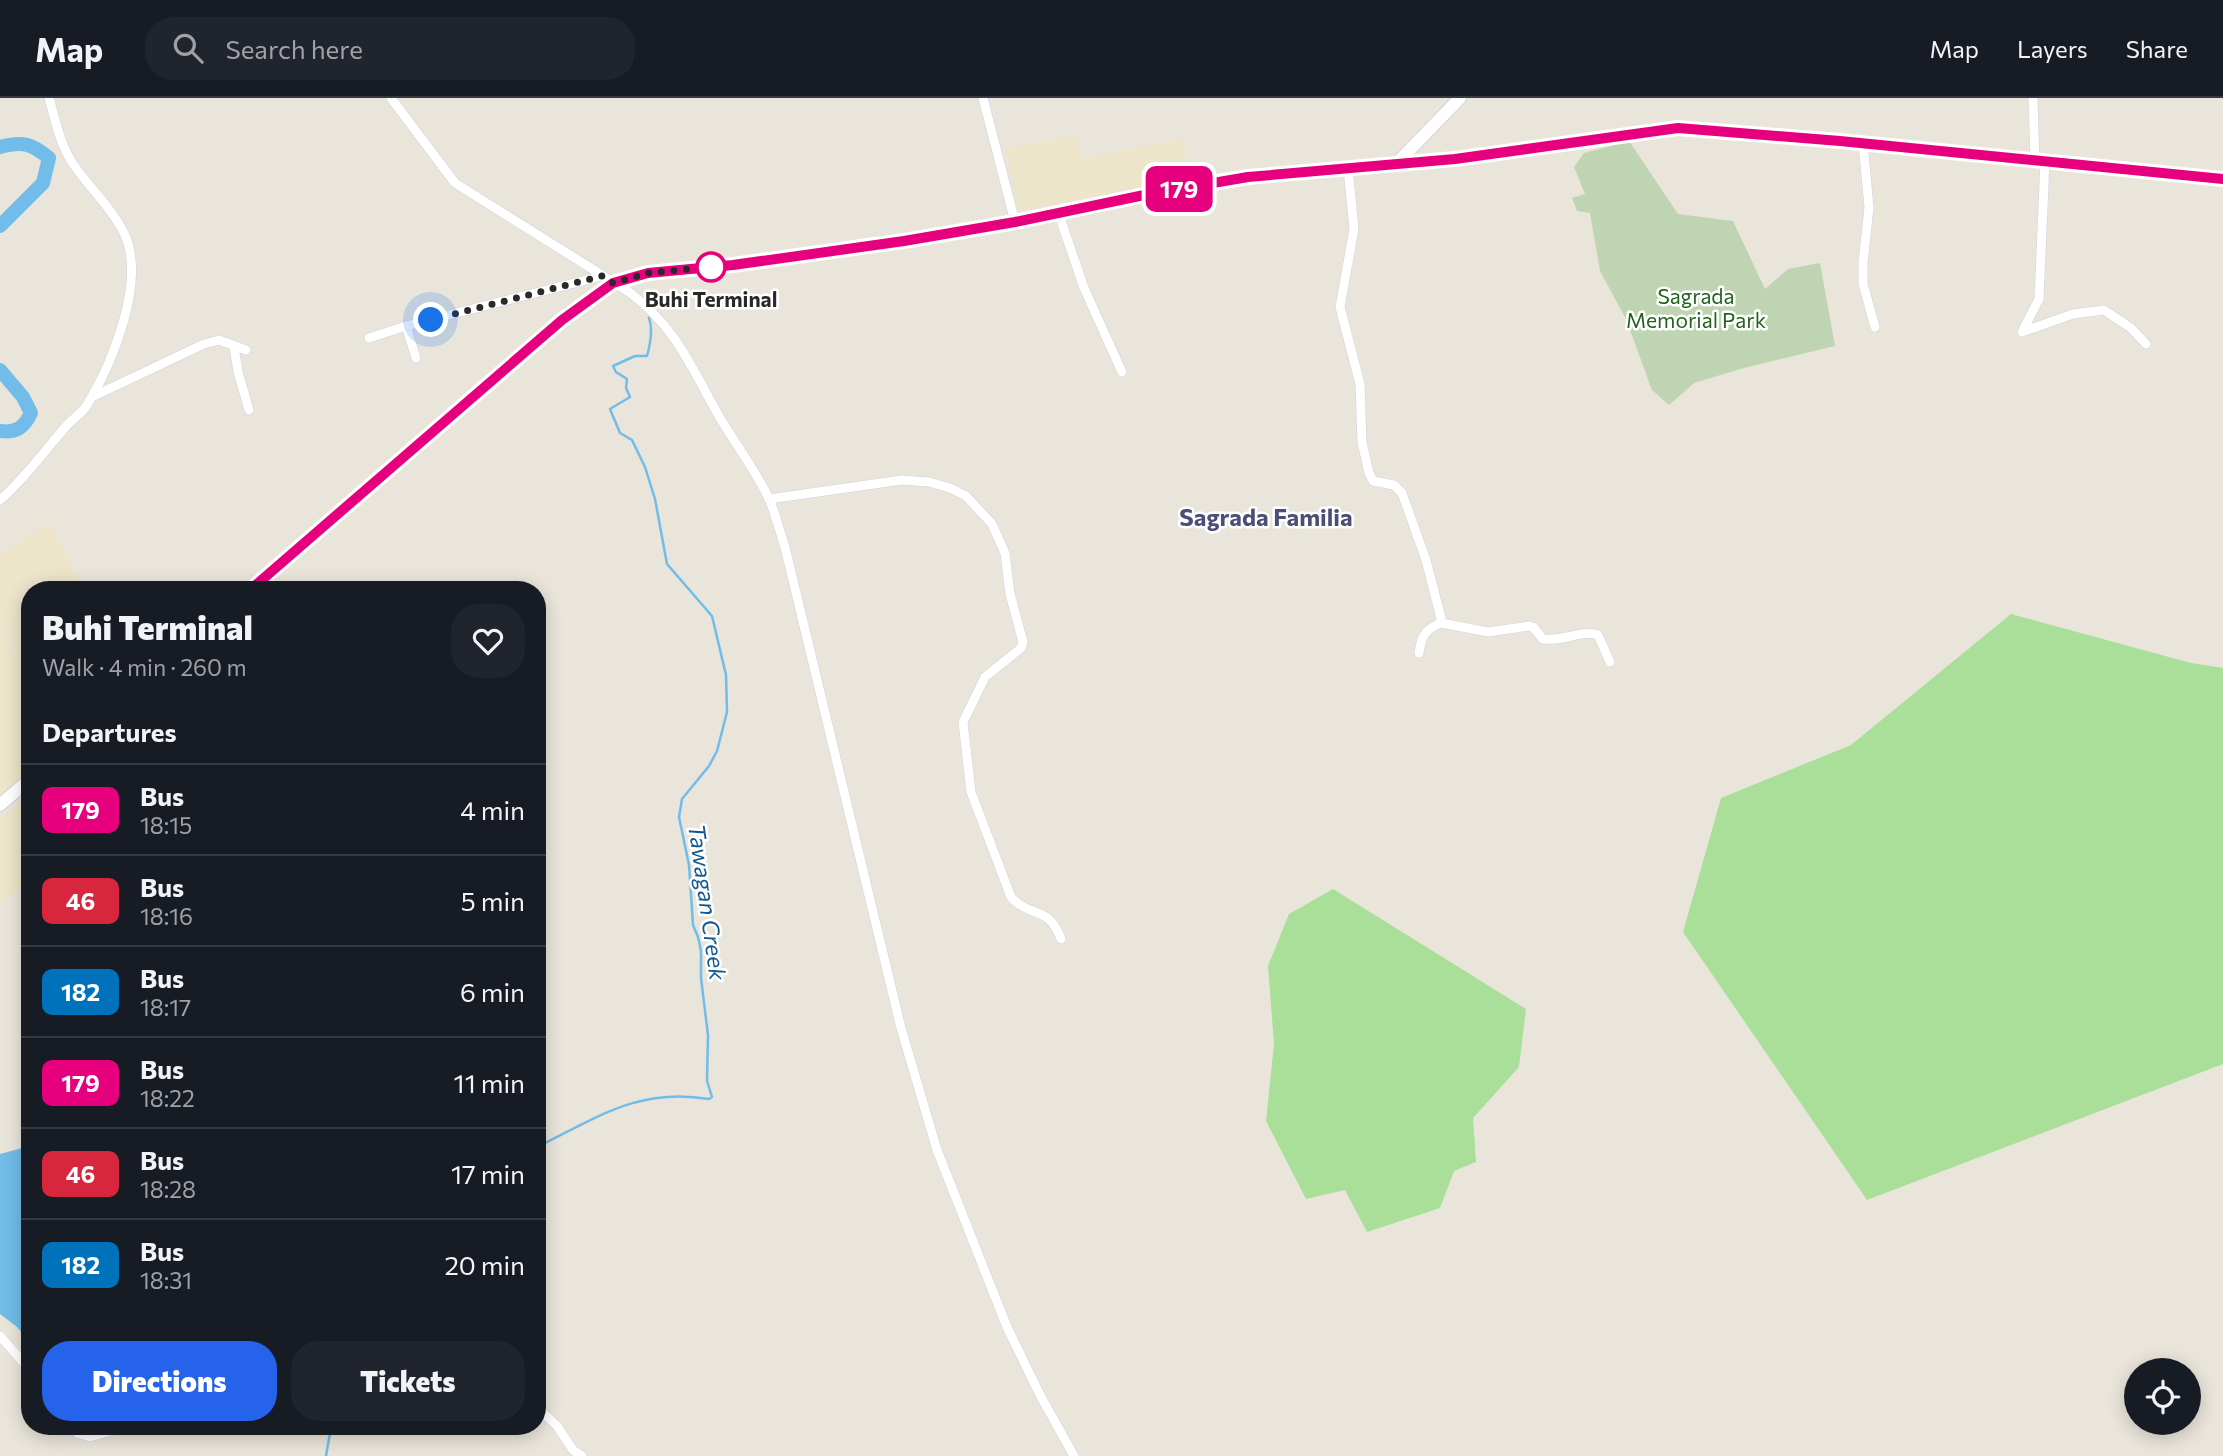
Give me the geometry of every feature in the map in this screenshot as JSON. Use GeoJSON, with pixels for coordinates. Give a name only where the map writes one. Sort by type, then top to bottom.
{"type":"FeatureCollection","features":[{"type":"Feature","properties":{"kind":"main road"},"geometry":{"type":"LineString","coordinates":[[1396,164],[1460,98]]}},
{"type":"Feature","properties":{"kind":"main road"},"geometry":{"type":"LineString","coordinates":[[260,581],[608,279],[904,241],[1248,177],[1502,153],[1678,128],[1863,143],[2223,179]]}},
{"type":"Feature","properties":{"kind":"main road"},"geometry":{"type":"LineString","coordinates":[[0,805],[21,787]]}},
{"type":"Feature","properties":{"kind":"street"},"geometry":{"type":"LineString","coordinates":[[0,500],[23,479],[68,424],[85,408],[95,391],[125,317],[131,255],[123,231],[68,156],[49,98]]}},
{"type":"Feature","properties":{"kind":"street"},"geometry":{"type":"LineString","coordinates":[[391,98],[455,183],[650,307],[674,337],[769,499],[785,547],[901,1028],[937,1150],[1007,1327],[1074,1456]]}},
{"type":"Feature","properties":{"kind":"street"},"geometry":{"type":"LineString","coordinates":[[983,98],[1015,222]]}},
{"type":"Feature","properties":{"kind":"street"},"geometry":{"type":"LineString","coordinates":[[2032,98],[2040,161],[2039,299],[2022,332],[2073,314],[2104,310],[2131,328],[2146,344]]}},
{"type":"Feature","properties":{"kind":"street"},"geometry":{"type":"LineString","coordinates":[[1863,143],[1868,207],[1863,284],[1875,327]]}},
{"type":"Feature","properties":{"kind":"street"},"geometry":{"type":"LineString","coordinates":[[1348,169],[1354,229],[1340,307],[1360,384],[1362,442],[1373,481],[1394,485],[1402,493],[1426,560],[1441,623]]}},
{"type":"Feature","properties":{"kind":"street"},"geometry":{"type":"LineString","coordinates":[[1058,212],[1084,288],[1122,372]]}},
{"type":"Feature","properties":{"kind":"street"},"geometry":{"type":"LineString","coordinates":[[369,338],[406,326],[608,279]]}},
{"type":"Feature","properties":{"kind":"street"},"geometry":{"type":"LineString","coordinates":[[406,326],[416,358]]}},
{"type":"Feature","properties":{"kind":"street"},"geometry":{"type":"LineString","coordinates":[[91,397],[204,344],[219,340],[246,350]]}},
{"type":"Feature","properties":{"kind":"street"},"geometry":{"type":"LineString","coordinates":[[234,346],[249,410]]}},
{"type":"Feature","properties":{"kind":"street"},"geometry":{"type":"LineString","coordinates":[[769,499],[902,480],[929,482],[966,496],[992,524],[1005,553],[1010,594],[1023,642],[1021,648],[985,677],[963,722],[971,792],[1012,897],[1018,905],[1049,917],[1056,925],[1061,939]]}},
{"type":"Feature","properties":{"kind":"street"},"geometry":{"type":"LineString","coordinates":[[1419,653],[1422,637],[1431,627],[1441,623],[1488,632],[1529,626],[1535,628],[1543,639],[1593,633],[1598,635],[1610,662]]}},
{"type":"Feature","properties":{"kind":"street"},"geometry":{"type":"LineString","coordinates":[[0,1336],[21,1360]]}},
{"type":"Feature","properties":{"kind":"street"},"geometry":{"type":"LineString","coordinates":[[546,1416],[573,1450],[582,1456]]}},
{"type":"Feature","properties":{"kind":"shaded area"},"geometry":{"type":"Polygon","coordinates":[[[1077,134],[1082,158],[1182,138],[1190,177],[1019,211],[1006,149],[1077,134]]]}},
{"type":"Feature","properties":{"kind":"shaded area"},"geometry":{"type":"Polygon","coordinates":[[[49,521],[79,581],[21,581],[21,662],[0,632],[0,555],[49,521]]]}},
{"type":"Feature","properties":{"kind":"shaded area"},"geometry":{"type":"Polygon","coordinates":[[[0,635],[21,666],[21,781],[0,798],[0,635]]]}},
{"type":"Feature","properties":{"kind":"shaded area"},"geometry":{"type":"Polygon","coordinates":[[[21,801],[21,889],[0,901],[0,819],[21,801]]]}},
{"type":"Feature","properties":{"kind":"green space","name":"Sagrada Memorial Park"},"geometry":{"type":"Polygon","coordinates":[[[1629,141],[1678,214],[1733,221],[1765,289],[1788,269],[1820,263],[1835,346],[1694,383],[1669,405],[1652,390],[1626,319],[1600,271],[1590,213],[1577,211],[1572,198],[1585,194],[1574,167],[1584,153],[1629,141]]]}},
{"type":"Feature","properties":{"kind":"green space"},"geometry":{"type":"Polygon","coordinates":[[[2011,614],[2191,663],[2223,668],[2223,1064],[1867,1200],[1683,932],[1721,798],[1851,745],[2011,614]]]}},
{"type":"Feature","properties":{"kind":"green space"},"geometry":{"type":"Polygon","coordinates":[[[1333,889],[1526,1009],[1519,1067],[1473,1118],[1476,1162],[1454,1171],[1440,1208],[1367,1232],[1345,1190],[1306,1199],[1266,1121],[1274,1044],[1268,966],[1289,914],[1333,889]]]}},
{"type":"Feature","properties":{"kind":"water"},"geometry":{"type":"Polygon","coordinates":[[[21,1148],[21,1332],[0,1314],[0,1154],[21,1148]]]}},
{"type":"Feature","properties":{"kind":"waterway"},"geometry":{"type":"LineString","coordinates":[[0,147],[26,145],[49,158],[43,183],[0,226]]}},
{"type":"Feature","properties":{"kind":"waterway","name":"Tawagan Creek"},"geometry":{"type":"LineString","coordinates":[[546,1142],[599,1116],[639,1101],[661,1097],[712,1097],[707,1081],[708,1035],[701,978],[701,951],[693,925],[689,865],[679,817],[682,799],[709,766],[717,751],[727,712],[726,675],[712,616],[667,564],[655,499],[645,467],[632,440],[620,433],[610,409],[630,397],[626,388],[627,379],[616,372],[613,366],[635,356],[647,356],[651,332],[649,318]]}},
{"type":"Feature","properties":{"kind":"waterway"},"geometry":{"type":"LineString","coordinates":[[0,370],[23,397],[31,413],[19,428],[0,431]]}},
{"type":"Feature","properties":{"kind":"waterway","name":"Tawagan Creek"},"geometry":{"type":"LineString","coordinates":[[326,1456],[330,1435]]}},
{"type":"Feature","properties":{"kind":"bus line","name":"179"},"geometry":{"type":"LineString","coordinates":[[260,581],[562,320],[613,283],[648,273],[733,265],[904,241],[1248,177],[1455,159],[1678,128],[1840,141],[2223,179]]}},
{"type":"Feature","properties":{"kind":"place","name":"Buhi Terminal"},"geometry":{"type":"Point","coordinates":[711,267]}},
{"type":"Feature","properties":{"kind":"district","name":"Sagrada Familia"},"geometry":{"type":"Point","coordinates":[1266,516]}},
{"type":"Feature","properties":{"kind":"route"},"geometry":{"type":"LineString","coordinates":[[431,320],[602,276],[613,283],[648,273],[711,267]]}}]}
